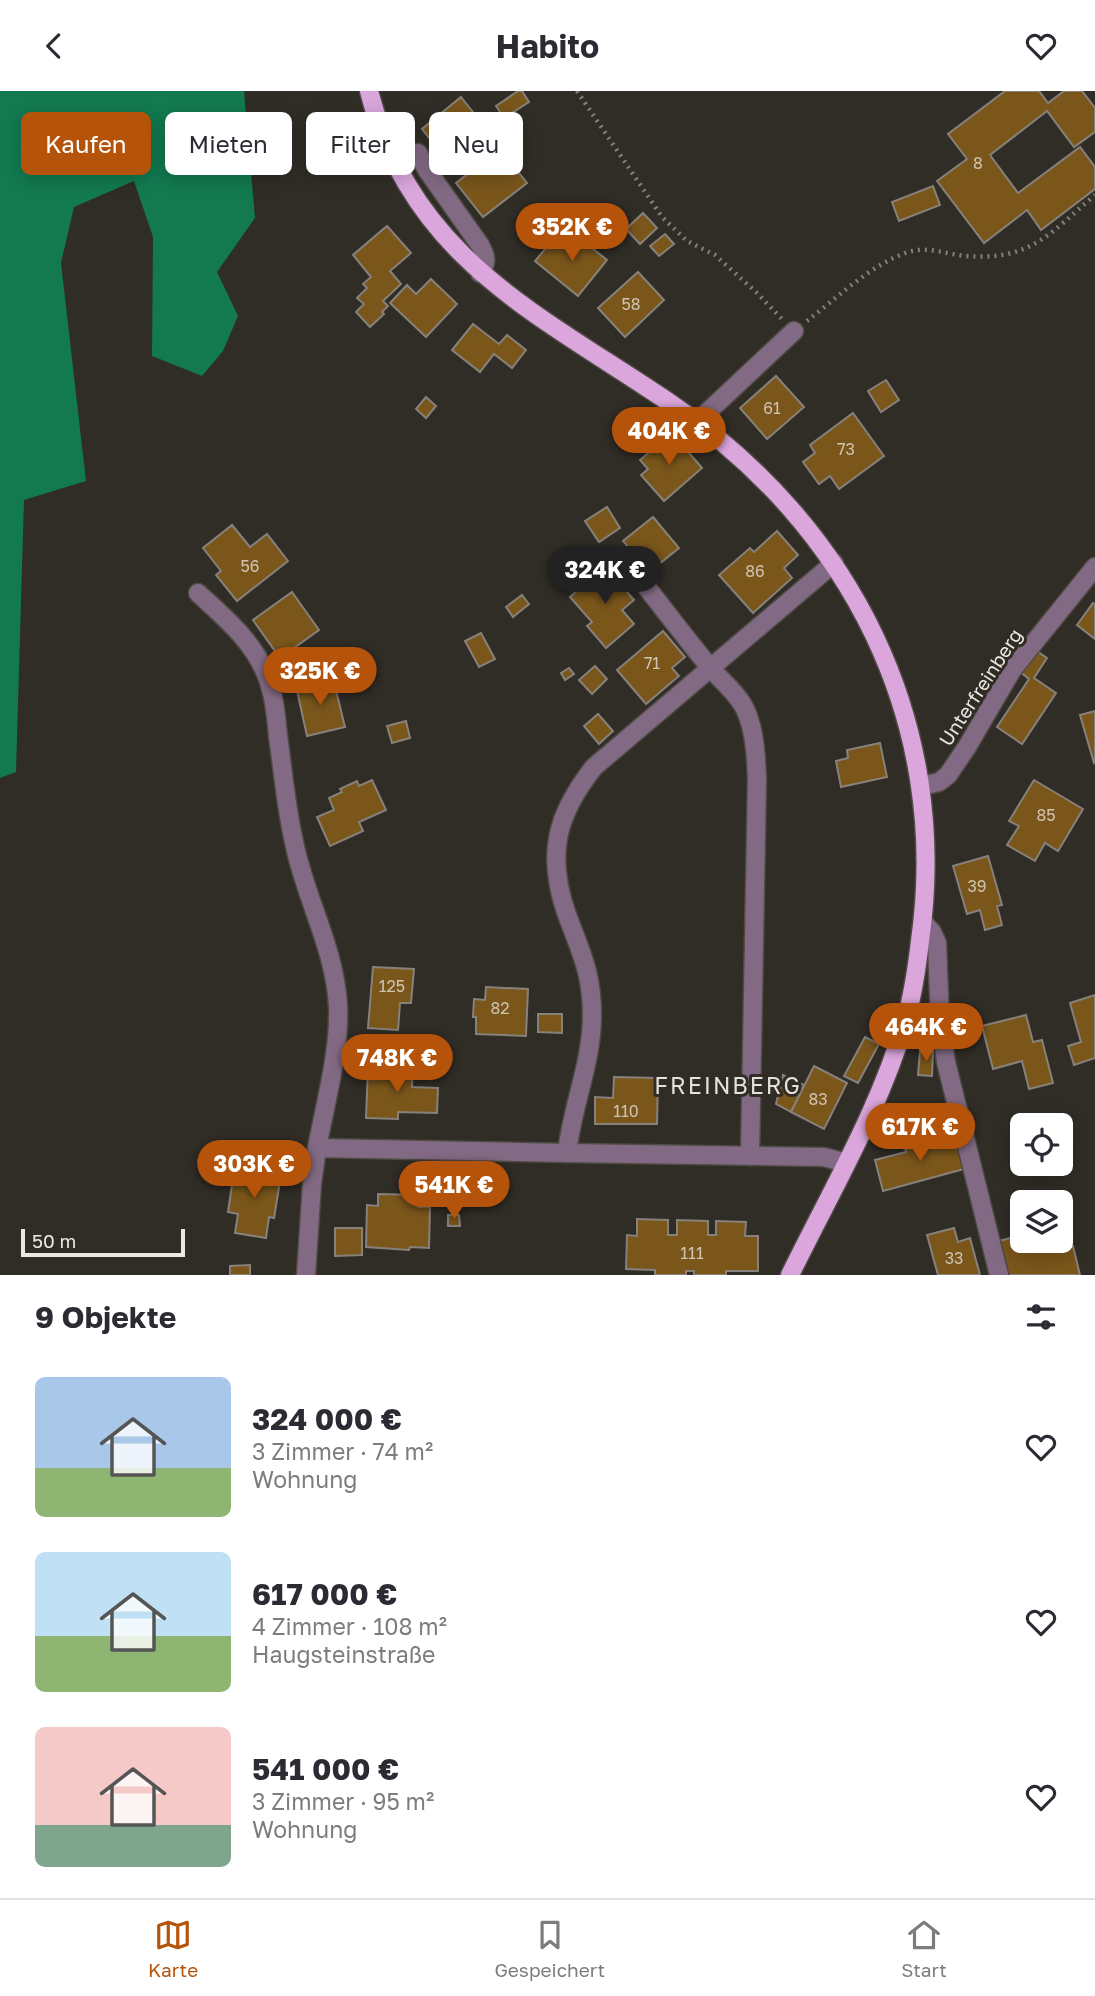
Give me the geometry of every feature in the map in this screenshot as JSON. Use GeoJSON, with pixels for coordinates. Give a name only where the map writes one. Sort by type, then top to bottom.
{"type":"FeatureCollection","features":[{"type":"Feature","properties":{"kind":"main road"},"geometry":{"type":"LineString","coordinates":[[369,91],[392,158],[444,238],[480,273],[529,310],[732,448],[781,496],[834,563],[866,618],[901,703],[921,786],[926,834],[923,922],[907,1015],[883,1085],[790,1275]]}},
{"type":"Feature","properties":{"kind":"street"},"geometry":{"type":"LineString","coordinates":[[418,153],[480,245],[486,257],[485,266],[480,273]]}},
{"type":"Feature","properties":{"kind":"street"},"geometry":{"type":"LineString","coordinates":[[697,422],[794,331]]}},
{"type":"Feature","properties":{"kind":"street"},"geometry":{"type":"LineString","coordinates":[[622,556],[710,668],[737,696],[745,710],[755,751],[750,1156]]}},
{"type":"Feature","properties":{"kind":"street"},"geometry":{"type":"LineString","coordinates":[[567,1153],[572,1118],[584,1077],[592,1014],[586,964],[566,911],[555,864],[556,841],[563,817],[594,767],[834,563]]}},
{"type":"Feature","properties":{"kind":"street","name":"Unterfreinberg"},"geometry":{"type":"LineString","coordinates":[[921,786],[939,782],[948,775],[1012,670],[1095,568]]}},
{"type":"Feature","properties":{"kind":"street"},"geometry":{"type":"LineString","coordinates":[[198,593],[244,637],[267,674],[274,700],[294,842],[334,972],[338,1008],[335,1046],[312,1184],[306,1275]]}},
{"type":"Feature","properties":{"kind":"street"},"geometry":{"type":"LineString","coordinates":[[923,922],[937,943],[940,1021],[946,1062],[999,1275]]}},
{"type":"Feature","properties":{"kind":"street"},"geometry":{"type":"LineString","coordinates":[[317,1148],[824,1157],[846,1163]]}},
{"type":"Feature","properties":{"kind":"path"},"geometry":{"type":"LineString","coordinates":[[577,91],[662,217],[687,241],[715,255],[794,331],[891,259],[910,251],[930,250],[992,257],[1016,254],[1042,240],[1095,195]]}},
{"type":"Feature","properties":{"kind":"green space"},"geometry":{"type":"Polygon","coordinates":[[[0,91],[244,91],[246,112],[165,112],[165,175],[251,175],[255,218],[217,272],[238,316],[223,351],[202,376],[152,356],[153,237],[134,181],[74,207],[61,263],[86,481],[24,500],[16,772],[0,778],[0,91]]]}},
{"type":"Feature","properties":{"kind":"building"},"geometry":{"type":"Polygon","coordinates":[[[518,91],[522,91],[529,102],[513,112],[500,112],[496,106],[518,91]]]}},
{"type":"Feature","properties":{"kind":"building"},"geometry":{"type":"Polygon","coordinates":[[[1005,91],[1039,91],[1048,103],[1064,91],[1082,91],[1095,108],[1095,132],[1074,147],[1047,111],[990,155],[1018,193],[1080,147],[1095,167],[1095,189],[1041,230],[1027,210],[984,243],[937,181],[967,159],[948,134],[1005,91]]]}},
{"type":"Feature","properties":{"kind":"building"},"geometry":{"type":"Polygon","coordinates":[[[461,97],[473,112],[443,112],[461,97]]]}},
{"type":"Feature","properties":{"kind":"building"},"geometry":{"type":"Polygon","coordinates":[[[429,123],[429,138],[422,129],[429,123]]]}},
{"type":"Feature","properties":{"kind":"building"},"geometry":{"type":"Polygon","coordinates":[[[466,175],[521,175],[527,183],[483,217],[456,183],[466,175]]]}},
{"type":"Feature","properties":{"kind":"building"},"geometry":{"type":"Polygon","coordinates":[[[933,186],[940,205],[899,221],[892,202],[933,186]]]}},
{"type":"Feature","properties":{"kind":"building"},"geometry":{"type":"Polygon","coordinates":[[[643,213],[657,228],[640,244],[626,229],[643,213]]]}},
{"type":"Feature","properties":{"kind":"building"},"geometry":{"type":"Polygon","coordinates":[[[387,226],[411,253],[390,271],[401,284],[383,301],[388,306],[382,312],[384,314],[370,327],[356,312],[364,304],[357,298],[367,288],[363,284],[371,277],[353,255],[387,226]]]}},
{"type":"Feature","properties":{"kind":"building"},"geometry":{"type":"Polygon","coordinates":[[[573,233],[607,260],[578,296],[535,261],[552,241],[560,248],[573,233]]]}},
{"type":"Feature","properties":{"kind":"building"},"geometry":{"type":"Polygon","coordinates":[[[665,234],[674,244],[659,256],[650,246],[665,234]]]}},
{"type":"Feature","properties":{"kind":"building"},"geometry":{"type":"Polygon","coordinates":[[[638,272],[664,300],[625,337],[598,308],[638,272]]]}},
{"type":"Feature","properties":{"kind":"building"},"geometry":{"type":"Polygon","coordinates":[[[431,279],[457,304],[426,337],[390,303],[407,285],[416,294],[431,279]]]}},
{"type":"Feature","properties":{"kind":"building"},"geometry":{"type":"Polygon","coordinates":[[[473,324],[499,344],[507,335],[526,350],[512,368],[494,354],[480,372],[452,350],[473,324]]]}},
{"type":"Feature","properties":{"kind":"building"},"geometry":{"type":"Polygon","coordinates":[[[776,376],[804,407],[767,439],[740,408],[776,376]]]}},
{"type":"Feature","properties":{"kind":"building"},"geometry":{"type":"Polygon","coordinates":[[[886,380],[899,400],[881,412],[868,391],[886,380]]]}},
{"type":"Feature","properties":{"kind":"building"},"geometry":{"type":"Polygon","coordinates":[[[426,397],[436,406],[426,418],[416,409],[426,397]]]}},
{"type":"Feature","properties":{"kind":"building"},"geometry":{"type":"Polygon","coordinates":[[[853,413],[884,456],[839,489],[830,476],[819,484],[803,462],[815,453],[810,445],[853,413]]]}},
{"type":"Feature","properties":{"kind":"building"},"geometry":{"type":"Polygon","coordinates":[[[672,433],[702,468],[664,501],[641,475],[648,469],[640,460],[672,433]]]}},
{"type":"Feature","properties":{"kind":"building"},"geometry":{"type":"Polygon","coordinates":[[[607,507],[620,528],[599,542],[585,521],[607,507]]]}},
{"type":"Feature","properties":{"kind":"building"},"geometry":{"type":"Polygon","coordinates":[[[653,517],[679,548],[649,572],[623,541],[653,517]]]}},
{"type":"Feature","properties":{"kind":"building"},"geometry":{"type":"Polygon","coordinates":[[[232,525],[250,547],[267,534],[288,561],[237,601],[216,575],[221,571],[203,548],[232,525]]]}},
{"type":"Feature","properties":{"kind":"building"},"geometry":{"type":"Polygon","coordinates":[[[777,531],[798,555],[784,568],[792,578],[753,613],[719,575],[750,548],[754,552],[777,531]]]}},
{"type":"Feature","properties":{"kind":"building"},"geometry":{"type":"Polygon","coordinates":[[[604,566],[634,600],[622,610],[634,624],[606,648],[587,626],[592,622],[570,597],[604,566]]]}},
{"type":"Feature","properties":{"kind":"building"},"geometry":{"type":"Polygon","coordinates":[[[292,592],[319,630],[280,658],[253,620],[292,592]]]}},
{"type":"Feature","properties":{"kind":"building"},"geometry":{"type":"Polygon","coordinates":[[[522,595],[529,604],[513,617],[506,607],[522,595]]]}},
{"type":"Feature","properties":{"kind":"building"},"geometry":{"type":"Polygon","coordinates":[[[1093,603],[1095,604],[1095,639],[1077,625],[1093,603]]]}},
{"type":"Feature","properties":{"kind":"building"},"geometry":{"type":"Polygon","coordinates":[[[663,631],[685,657],[672,668],[679,676],[646,704],[617,670],[663,631]]]}},
{"type":"Feature","properties":{"kind":"building"},"geometry":{"type":"Polygon","coordinates":[[[481,633],[495,659],[479,667],[465,641],[481,633]]]}},
{"type":"Feature","properties":{"kind":"building"},"geometry":{"type":"Polygon","coordinates":[[[1034,649],[1047,658],[1034,678],[1056,693],[1022,744],[997,727],[1029,679],[1019,671],[1034,649]]]}},
{"type":"Feature","properties":{"kind":"building"},"geometry":{"type":"Polygon","coordinates":[[[595,666],[607,679],[592,694],[579,680],[595,666]]]}},
{"type":"Feature","properties":{"kind":"building"},"geometry":{"type":"Polygon","coordinates":[[[569,668],[574,674],[565,680],[561,673],[569,668]]]}},
{"type":"Feature","properties":{"kind":"building"},"geometry":{"type":"Polygon","coordinates":[[[333,678],[345,727],[307,736],[296,686],[333,678]]]}},
{"type":"Feature","properties":{"kind":"building"},"geometry":{"type":"Polygon","coordinates":[[[1095,711],[1095,762],[1094,763],[1080,715],[1095,711]]]}},
{"type":"Feature","properties":{"kind":"building"},"geometry":{"type":"Polygon","coordinates":[[[598,714],[613,731],[599,744],[584,726],[598,714]]]}},
{"type":"Feature","properties":{"kind":"building"},"geometry":{"type":"Polygon","coordinates":[[[406,721],[410,738],[392,743],[387,726],[406,721]]]}},
{"type":"Feature","properties":{"kind":"building"},"geometry":{"type":"Polygon","coordinates":[[[880,743],[887,777],[841,787],[836,761],[848,758],[847,750],[880,743]]]}},
{"type":"Feature","properties":{"kind":"building"},"geometry":{"type":"Polygon","coordinates":[[[372,780],[386,810],[359,822],[363,831],[330,846],[317,817],[334,810],[329,798],[357,781],[359,786],[372,780]]]}},
{"type":"Feature","properties":{"kind":"building"},"geometry":{"type":"Polygon","coordinates":[[[1034,780],[1083,809],[1058,851],[1045,843],[1035,861],[1007,845],[1019,826],[1009,821],[1034,780]]]}},
{"type":"Feature","properties":{"kind":"building"},"geometry":{"type":"Polygon","coordinates":[[[988,856],[1002,905],[997,906],[1002,925],[985,930],[980,910],[967,914],[953,866],[988,856]]]}},
{"type":"Feature","properties":{"kind":"building"},"geometry":{"type":"Polygon","coordinates":[[[373,967],[414,969],[411,1003],[400,1003],[398,1030],[368,1028],[373,967]]]}},
{"type":"Feature","properties":{"kind":"building"},"geometry":{"type":"Polygon","coordinates":[[[486,987],[528,989],[526,1036],[476,1034],[474,999],[485,1000],[486,987]]]}},
{"type":"Feature","properties":{"kind":"building"},"geometry":{"type":"Polygon","coordinates":[[[1095,995],[1095,1058],[1074,1065],[1068,1046],[1081,1042],[1070,1003],[1095,995]]]}},
{"type":"Feature","properties":{"kind":"building"},"geometry":{"type":"Polygon","coordinates":[[[538,1014],[562,1014],[562,1033],[538,1032],[538,1014]]]}},
{"type":"Feature","properties":{"kind":"building"},"geometry":{"type":"Polygon","coordinates":[[[1026,1015],[1033,1042],[1042,1040],[1053,1083],[1029,1089],[1022,1061],[993,1069],[982,1026],[1026,1015]]]}},
{"type":"Feature","properties":{"kind":"building"},"geometry":{"type":"Polygon","coordinates":[[[865,1037],[879,1044],[858,1083],[844,1076],[865,1037]]]}},
{"type":"Feature","properties":{"kind":"building"},"geometry":{"type":"Polygon","coordinates":[[[920,1050],[933,1051],[932,1076],[918,1075],[920,1050]]]}},
{"type":"Feature","properties":{"kind":"building"},"geometry":{"type":"Polygon","coordinates":[[[814,1066],[847,1083],[824,1129],[791,1112],[814,1066]]]}},
{"type":"Feature","properties":{"kind":"building"},"geometry":{"type":"Polygon","coordinates":[[[368,1067],[413,1068],[412,1087],[438,1088],[437,1113],[398,1112],[398,1119],[366,1118],[368,1067]]]}},
{"type":"Feature","properties":{"kind":"building"},"geometry":{"type":"Polygon","coordinates":[[[783,1075],[804,1085],[791,1112],[776,1104],[783,1075]]]}},
{"type":"Feature","properties":{"kind":"building"},"geometry":{"type":"Polygon","coordinates":[[[614,1077],[658,1078],[657,1124],[595,1124],[595,1097],[613,1098],[614,1077]]]}},
{"type":"Feature","properties":{"kind":"building"},"geometry":{"type":"Polygon","coordinates":[[[939,1135],[941,1142],[956,1138],[964,1169],[883,1191],[875,1160],[906,1152],[904,1144],[939,1135]]]}},
{"type":"Feature","properties":{"kind":"building"},"geometry":{"type":"Polygon","coordinates":[[[242,1165],[267,1169],[267,1173],[281,1175],[274,1218],[269,1217],[266,1238],[235,1233],[238,1214],[228,1212],[234,1172],[241,1173],[242,1165]]]}},
{"type":"Feature","properties":{"kind":"building"},"geometry":{"type":"Polygon","coordinates":[[[378,1194],[418,1195],[418,1207],[430,1207],[429,1248],[410,1247],[409,1250],[366,1247],[367,1205],[378,1206],[378,1194]]]}},
{"type":"Feature","properties":{"kind":"building"},"geometry":{"type":"Polygon","coordinates":[[[448,1215],[459,1215],[460,1226],[448,1226],[448,1215]]]}},
{"type":"Feature","properties":{"kind":"building"},"geometry":{"type":"Polygon","coordinates":[[[637,1219],[668,1220],[668,1235],[677,1235],[677,1220],[708,1221],[708,1235],[716,1235],[716,1221],[746,1222],[745,1236],[758,1236],[758,1271],[694,1275],[694,1271],[686,1271],[686,1275],[655,1275],[655,1270],[626,1269],[627,1235],[637,1236],[637,1219]]]}},
{"type":"Feature","properties":{"kind":"building"},"geometry":{"type":"Polygon","coordinates":[[[335,1228],[362,1228],[362,1255],[335,1256],[335,1228]]]}},
{"type":"Feature","properties":{"kind":"building"},"geometry":{"type":"Polygon","coordinates":[[[954,1228],[958,1242],[970,1238],[980,1275],[938,1275],[927,1235],[954,1228]]]}},
{"type":"Feature","properties":{"kind":"building"},"geometry":{"type":"Polygon","coordinates":[[[1010,1238],[1010,1253],[1073,1253],[1073,1246],[1080,1275],[1007,1275],[999,1241],[1010,1238]]]}},
{"type":"Feature","properties":{"kind":"building"},"geometry":{"type":"Polygon","coordinates":[[[250,1265],[250,1275],[230,1275],[230,1266],[250,1265]]]}},
{"type":"Feature","properties":{"kind":"district","name":"FREINBERG"},"geometry":{"type":"Point","coordinates":[728,1085]}}]}
